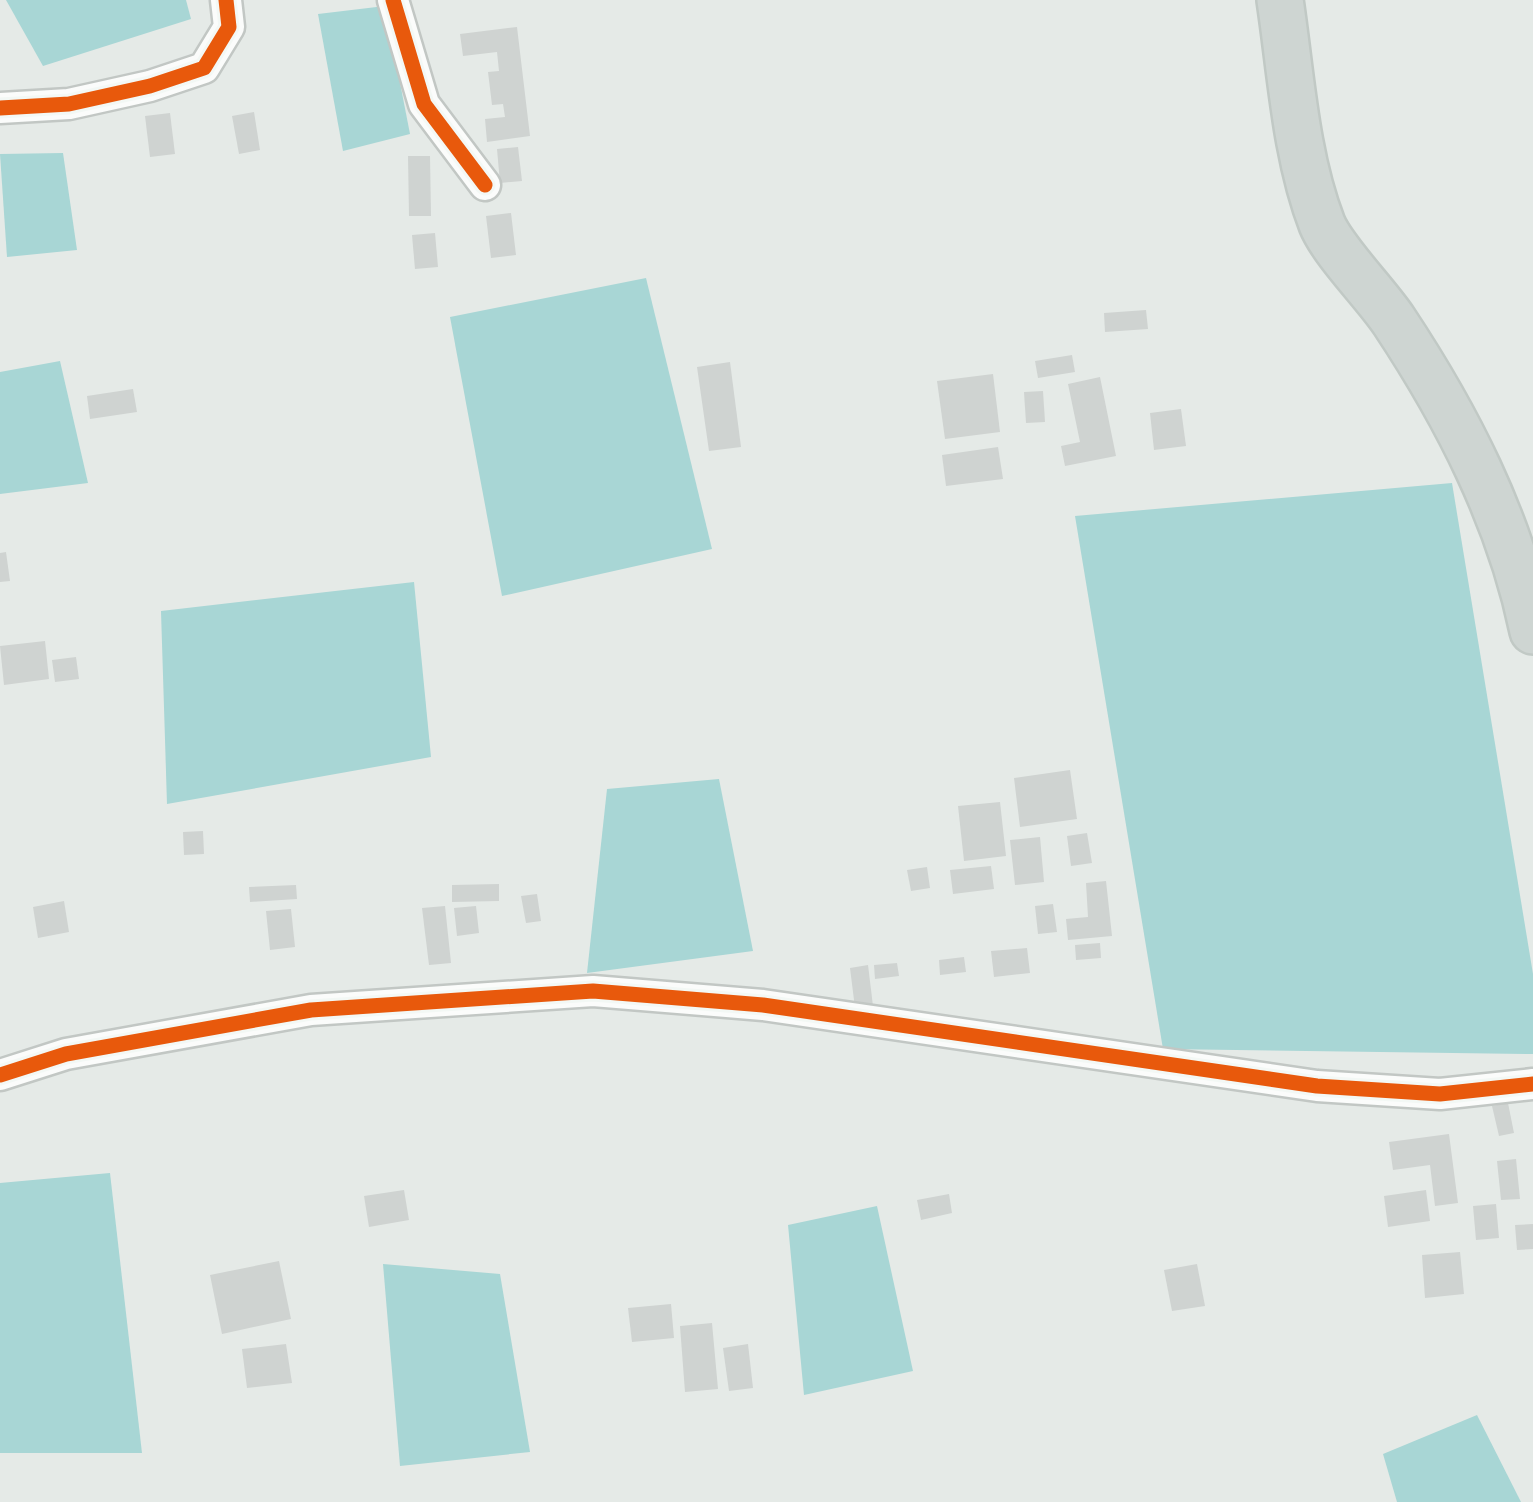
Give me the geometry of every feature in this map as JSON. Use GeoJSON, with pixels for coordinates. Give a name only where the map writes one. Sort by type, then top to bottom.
{"type":"FeatureCollection","features":[{"type":"Feature","properties":{"kind":"main road"},"geometry":{"type":"LineString","coordinates":[[1280,0],[1306,169],[1323,228],[1393,319],[1464,434],[1522,578],[1533,631]]}},
{"type":"Feature","properties":{"kind":"street"},"geometry":{"type":"LineString","coordinates":[[0,108],[69,104],[150,86],[204,68],[229,28],[226,0]]}},
{"type":"Feature","properties":{"kind":"street"},"geometry":{"type":"LineString","coordinates":[[393,0],[424,104],[485,185]]}},
{"type":"Feature","properties":{"kind":"street"},"geometry":{"type":"LineString","coordinates":[[0,1075],[66,1054],[310,1010],[593,990],[782,1008],[1317,1086],[1440,1094],[1533,1084]]}},
{"type":"Feature","properties":{"kind":"water"},"geometry":{"type":"Polygon","coordinates":[[[6,0],[186,0],[191,19],[43,66],[6,0]]]}},
{"type":"Feature","properties":{"kind":"water"},"geometry":{"type":"Polygon","coordinates":[[[385,6],[410,134],[343,151],[318,14],[385,6]]]}},
{"type":"Feature","properties":{"kind":"water"},"geometry":{"type":"Polygon","coordinates":[[[63,153],[77,250],[7,257],[0,154],[63,153]]]}},
{"type":"Feature","properties":{"kind":"water"},"geometry":{"type":"Polygon","coordinates":[[[646,278],[712,549],[502,596],[450,317],[646,278]]]}},
{"type":"Feature","properties":{"kind":"water"},"geometry":{"type":"Polygon","coordinates":[[[60,361],[88,483],[0,494],[0,372],[60,361]]]}},
{"type":"Feature","properties":{"kind":"water"},"geometry":{"type":"Polygon","coordinates":[[[1452,483],[1533,974],[1533,1054],[1163,1049],[1075,516],[1452,483]]]}},
{"type":"Feature","properties":{"kind":"water"},"geometry":{"type":"Polygon","coordinates":[[[414,582],[431,757],[167,804],[161,611],[414,582]]]}},
{"type":"Feature","properties":{"kind":"water"},"geometry":{"type":"Polygon","coordinates":[[[719,779],[753,951],[587,973],[607,789],[719,779]]]}},
{"type":"Feature","properties":{"kind":"water"},"geometry":{"type":"Polygon","coordinates":[[[110,1173],[142,1453],[0,1453],[0,1183],[110,1173]]]}},
{"type":"Feature","properties":{"kind":"water"},"geometry":{"type":"Polygon","coordinates":[[[877,1206],[913,1371],[804,1395],[788,1225],[877,1206]]]}},
{"type":"Feature","properties":{"kind":"water"},"geometry":{"type":"Polygon","coordinates":[[[383,1264],[500,1274],[530,1452],[400,1466],[383,1264]]]}},
{"type":"Feature","properties":{"kind":"water"},"geometry":{"type":"Polygon","coordinates":[[[1477,1415],[1521,1502],[1397,1502],[1383,1454],[1477,1415]]]}},
{"type":"Feature","properties":{"kind":"building"},"geometry":{"type":"Polygon","coordinates":[[[517,27],[530,136],[487,142],[485,119],[505,117],[503,104],[492,105],[488,72],[499,71],[497,52],[463,56],[460,34],[517,27]]]}},
{"type":"Feature","properties":{"kind":"building"},"geometry":{"type":"Polygon","coordinates":[[[254,112],[260,150],[239,154],[232,116],[254,112]]]}},
{"type":"Feature","properties":{"kind":"building"},"geometry":{"type":"Polygon","coordinates":[[[170,113],[175,154],[150,157],[145,116],[170,113]]]}},
{"type":"Feature","properties":{"kind":"building"},"geometry":{"type":"Polygon","coordinates":[[[518,147],[522,181],[500,183],[497,149],[518,147]]]}},
{"type":"Feature","properties":{"kind":"building"},"geometry":{"type":"Polygon","coordinates":[[[408,156],[430,156],[431,216],[409,216],[408,156]]]}},
{"type":"Feature","properties":{"kind":"building"},"geometry":{"type":"Polygon","coordinates":[[[511,213],[516,255],[491,258],[486,216],[511,213]]]}},
{"type":"Feature","properties":{"kind":"building"},"geometry":{"type":"Polygon","coordinates":[[[435,233],[438,267],[415,269],[412,235],[435,233]]]}},
{"type":"Feature","properties":{"kind":"building"},"geometry":{"type":"Polygon","coordinates":[[[1146,310],[1148,329],[1105,332],[1104,313],[1146,310]]]}},
{"type":"Feature","properties":{"kind":"building"},"geometry":{"type":"Polygon","coordinates":[[[1072,355],[1075,372],[1038,378],[1035,361],[1072,355]]]}},
{"type":"Feature","properties":{"kind":"building"},"geometry":{"type":"Polygon","coordinates":[[[730,362],[741,447],[709,451],[697,367],[730,362]]]}},
{"type":"Feature","properties":{"kind":"building"},"geometry":{"type":"Polygon","coordinates":[[[993,374],[1000,432],[945,439],[937,381],[993,374]]]}},
{"type":"Feature","properties":{"kind":"building"},"geometry":{"type":"Polygon","coordinates":[[[1100,377],[1116,456],[1065,466],[1061,446],[1080,442],[1068,384],[1100,377]]]}},
{"type":"Feature","properties":{"kind":"building"},"geometry":{"type":"Polygon","coordinates":[[[133,389],[137,412],[90,419],[87,396],[133,389]]]}},
{"type":"Feature","properties":{"kind":"building"},"geometry":{"type":"Polygon","coordinates":[[[1043,391],[1045,422],[1026,423],[1024,392],[1043,391]]]}},
{"type":"Feature","properties":{"kind":"building"},"geometry":{"type":"Polygon","coordinates":[[[1181,409],[1186,446],[1154,450],[1150,413],[1181,409]]]}},
{"type":"Feature","properties":{"kind":"building"},"geometry":{"type":"Polygon","coordinates":[[[998,447],[1003,479],[946,486],[942,455],[998,447]]]}},
{"type":"Feature","properties":{"kind":"building"},"geometry":{"type":"Polygon","coordinates":[[[6,552],[10,581],[0,582],[0,553],[6,552]]]}},
{"type":"Feature","properties":{"kind":"building"},"geometry":{"type":"Polygon","coordinates":[[[45,641],[49,679],[4,685],[0,646],[45,641]]]}},
{"type":"Feature","properties":{"kind":"building"},"geometry":{"type":"Polygon","coordinates":[[[76,657],[79,679],[55,682],[52,660],[76,657]]]}},
{"type":"Feature","properties":{"kind":"building"},"geometry":{"type":"Polygon","coordinates":[[[1070,770],[1077,819],[1020,827],[1014,778],[1070,770]]]}},
{"type":"Feature","properties":{"kind":"building"},"geometry":{"type":"Polygon","coordinates":[[[1000,802],[1006,856],[964,861],[958,806],[1000,802]]]}},
{"type":"Feature","properties":{"kind":"building"},"geometry":{"type":"Polygon","coordinates":[[[203,831],[204,854],[184,855],[183,832],[203,831]]]}},
{"type":"Feature","properties":{"kind":"building"},"geometry":{"type":"Polygon","coordinates":[[[1087,833],[1092,863],[1071,866],[1067,836],[1087,833]]]}},
{"type":"Feature","properties":{"kind":"building"},"geometry":{"type":"Polygon","coordinates":[[[1040,837],[1044,882],[1015,885],[1010,840],[1040,837]]]}},
{"type":"Feature","properties":{"kind":"building"},"geometry":{"type":"Polygon","coordinates":[[[991,866],[994,889],[953,894],[950,870],[991,866]]]}},
{"type":"Feature","properties":{"kind":"building"},"geometry":{"type":"Polygon","coordinates":[[[927,867],[930,888],[911,891],[907,870],[927,867]]]}},
{"type":"Feature","properties":{"kind":"building"},"geometry":{"type":"Polygon","coordinates":[[[1106,881],[1112,936],[1068,940],[1066,919],[1088,917],[1086,883],[1106,881]]]}},
{"type":"Feature","properties":{"kind":"building"},"geometry":{"type":"Polygon","coordinates":[[[499,884],[499,901],[452,902],[452,885],[499,884]]]}},
{"type":"Feature","properties":{"kind":"building"},"geometry":{"type":"Polygon","coordinates":[[[296,885],[297,899],[250,902],[249,887],[296,885]]]}},
{"type":"Feature","properties":{"kind":"building"},"geometry":{"type":"Polygon","coordinates":[[[537,894],[541,921],[526,923],[521,896],[537,894]]]}},
{"type":"Feature","properties":{"kind":"building"},"geometry":{"type":"Polygon","coordinates":[[[64,901],[69,932],[38,938],[33,907],[64,901]]]}},
{"type":"Feature","properties":{"kind":"building"},"geometry":{"type":"Polygon","coordinates":[[[1053,904],[1057,932],[1038,934],[1035,906],[1053,904]]]}},
{"type":"Feature","properties":{"kind":"building"},"geometry":{"type":"Polygon","coordinates":[[[445,906],[451,963],[429,965],[422,908],[445,906]]]}},
{"type":"Feature","properties":{"kind":"building"},"geometry":{"type":"Polygon","coordinates":[[[476,906],[479,933],[457,936],[454,908],[476,906]]]}},
{"type":"Feature","properties":{"kind":"building"},"geometry":{"type":"Polygon","coordinates":[[[291,909],[295,947],[270,950],[266,911],[291,909]]]}},
{"type":"Feature","properties":{"kind":"building"},"geometry":{"type":"Polygon","coordinates":[[[1100,943],[1101,958],[1076,960],[1075,945],[1100,943]]]}},
{"type":"Feature","properties":{"kind":"building"},"geometry":{"type":"Polygon","coordinates":[[[1027,948],[1030,973],[994,977],[991,951],[1027,948]]]}},
{"type":"Feature","properties":{"kind":"building"},"geometry":{"type":"Polygon","coordinates":[[[964,957],[966,972],[940,975],[939,960],[964,957]]]}},
{"type":"Feature","properties":{"kind":"building"},"geometry":{"type":"Polygon","coordinates":[[[897,963],[899,976],[875,979],[874,965],[897,963]]]}},
{"type":"Feature","properties":{"kind":"building"},"geometry":{"type":"Polygon","coordinates":[[[868,965],[873,1006],[855,1008],[850,968],[868,965]]]}},
{"type":"Feature","properties":{"kind":"building"},"geometry":{"type":"Polygon","coordinates":[[[1508,1103],[1514,1133],[1499,1136],[1492,1106],[1508,1103]]]}},
{"type":"Feature","properties":{"kind":"building"},"geometry":{"type":"Polygon","coordinates":[[[1449,1134],[1458,1203],[1435,1206],[1430,1165],[1393,1170],[1389,1142],[1449,1134]]]}},
{"type":"Feature","properties":{"kind":"building"},"geometry":{"type":"Polygon","coordinates":[[[1516,1159],[1520,1199],[1501,1200],[1497,1161],[1516,1159]]]}},
{"type":"Feature","properties":{"kind":"building"},"geometry":{"type":"Polygon","coordinates":[[[404,1190],[409,1220],[369,1227],[364,1196],[404,1190]]]}},
{"type":"Feature","properties":{"kind":"building"},"geometry":{"type":"Polygon","coordinates":[[[1426,1190],[1430,1221],[1388,1227],[1384,1196],[1426,1190]]]}},
{"type":"Feature","properties":{"kind":"building"},"geometry":{"type":"Polygon","coordinates":[[[949,1194],[952,1213],[921,1220],[917,1200],[949,1194]]]}},
{"type":"Feature","properties":{"kind":"building"},"geometry":{"type":"Polygon","coordinates":[[[1496,1204],[1499,1238],[1476,1240],[1473,1206],[1496,1204]]]}},
{"type":"Feature","properties":{"kind":"building"},"geometry":{"type":"Polygon","coordinates":[[[1533,1224],[1533,1249],[1517,1250],[1515,1225],[1533,1224]]]}},
{"type":"Feature","properties":{"kind":"building"},"geometry":{"type":"Polygon","coordinates":[[[1460,1252],[1464,1294],[1425,1298],[1422,1255],[1460,1252]]]}},
{"type":"Feature","properties":{"kind":"building"},"geometry":{"type":"Polygon","coordinates":[[[279,1261],[291,1319],[222,1334],[210,1275],[279,1261]]]}},
{"type":"Feature","properties":{"kind":"building"},"geometry":{"type":"Polygon","coordinates":[[[1197,1264],[1205,1306],[1172,1311],[1164,1270],[1197,1264]]]}},
{"type":"Feature","properties":{"kind":"building"},"geometry":{"type":"Polygon","coordinates":[[[671,1304],[674,1338],[632,1342],[628,1308],[671,1304]]]}},
{"type":"Feature","properties":{"kind":"building"},"geometry":{"type":"Polygon","coordinates":[[[712,1323],[718,1389],[685,1392],[680,1326],[712,1323]]]}},
{"type":"Feature","properties":{"kind":"building"},"geometry":{"type":"Polygon","coordinates":[[[286,1344],[292,1383],[247,1388],[242,1349],[286,1344]]]}},
{"type":"Feature","properties":{"kind":"building"},"geometry":{"type":"Polygon","coordinates":[[[748,1344],[753,1388],[729,1391],[723,1348],[748,1344]]]}},
{"type":"Feature","properties":{"kind":"cycle path"},"geometry":{"type":"LineString","coordinates":[[0,108],[69,104],[150,86],[204,68],[229,27],[226,0]]}},
{"type":"Feature","properties":{"kind":"cycle path"},"geometry":{"type":"LineString","coordinates":[[393,0],[424,104],[485,185]]}},
{"type":"Feature","properties":{"kind":"cycle path"},"geometry":{"type":"LineString","coordinates":[[0,1075],[66,1054],[311,1010],[593,991],[763,1005],[1317,1086],[1440,1094],[1533,1084]]}}]}
